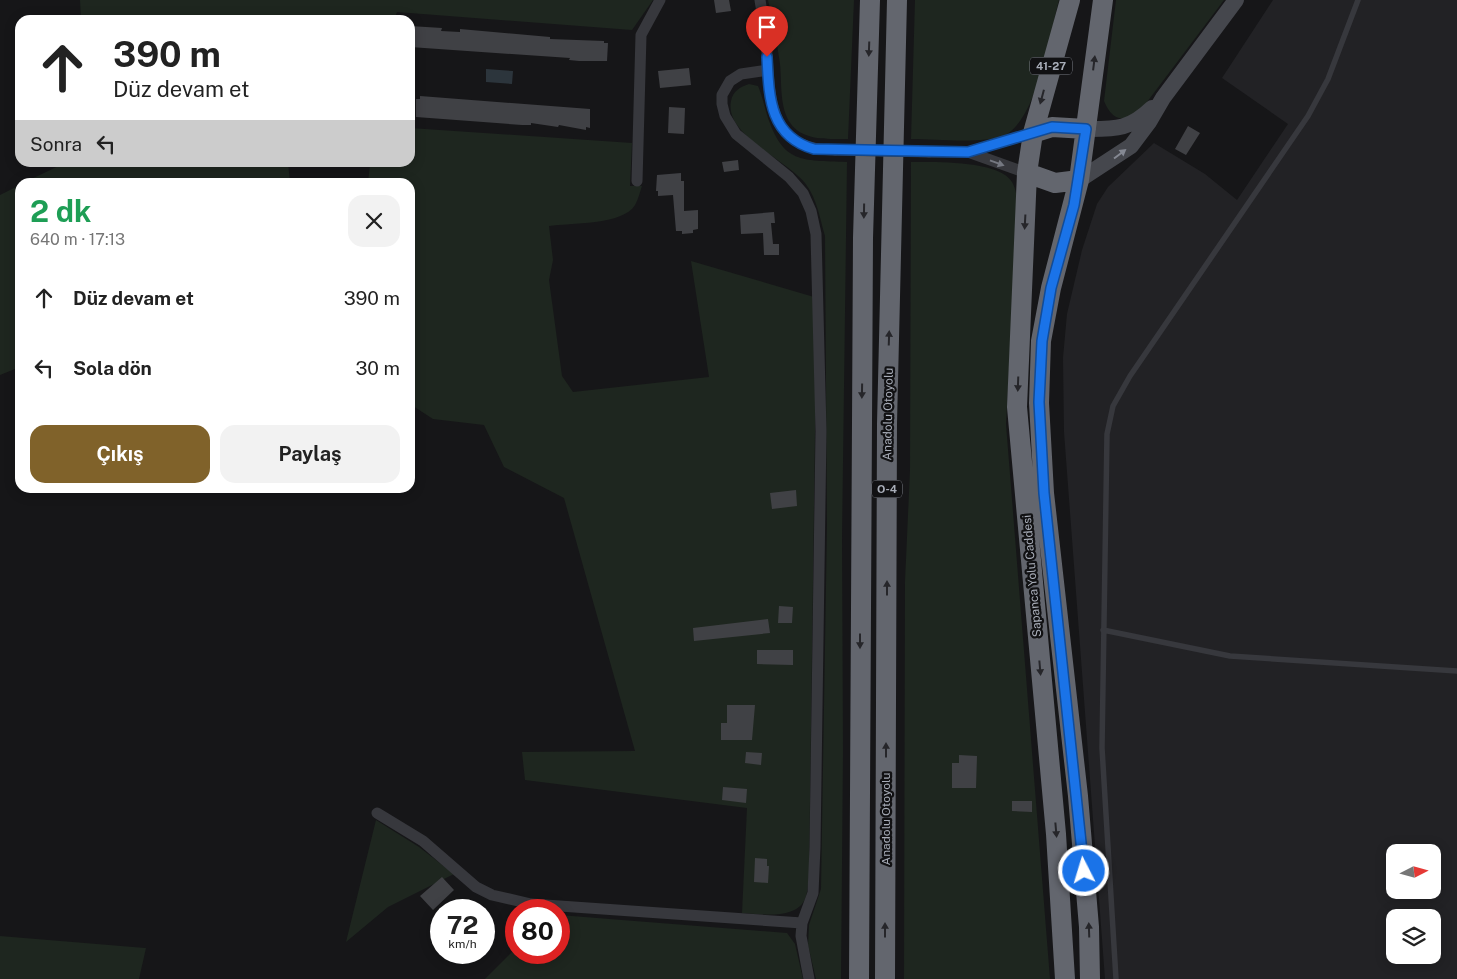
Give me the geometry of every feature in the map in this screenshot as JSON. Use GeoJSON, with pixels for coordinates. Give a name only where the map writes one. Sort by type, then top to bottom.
{"type":"FeatureCollection","features":[{"type":"Feature","properties":{"kind":"highway","name":"O-4"},"geometry":{"type":"LineString","coordinates":[[859,979],[863,276],[870,0]]}},
{"type":"Feature","properties":{"kind":"highway","name":"Anadolu Otoyolu"},"geometry":{"type":"LineString","coordinates":[[885,979],[887,424],[897,0]]}},
{"type":"Feature","properties":{"kind":"highway","name":"41-27"},"geometry":{"type":"LineString","coordinates":[[1033,133],[1070,0]]}},
{"type":"Feature","properties":{"kind":"highway"},"geometry":{"type":"LineString","coordinates":[[1033,133],[1052,127],[1086,129],[1102,0]]}},
{"type":"Feature","properties":{"kind":"highway","name":"Sapanca Yolu Caddesi"},"geometry":{"type":"LineString","coordinates":[[1086,129],[1079,180],[1051,288],[1042,341],[1039,402],[1044,493],[1078,805],[1089,927],[1090,979]]}},
{"type":"Feature","properties":{"kind":"highway","name":"Sapanca Yolu Caddesi"},"geometry":{"type":"LineString","coordinates":[[1033,133],[1028,173],[1017,407],[1056,834],[1065,979]]}},
{"type":"Feature","properties":{"kind":"highway"},"geometry":{"type":"LineString","coordinates":[[1028,173],[1056,183],[1079,180]]}},
{"type":"Feature","properties":{"kind":"street"},"geometry":{"type":"LineString","coordinates":[[637,181],[641,34],[660,0]]}},
{"type":"Feature","properties":{"kind":"street"},"geometry":{"type":"LineString","coordinates":[[760,0],[773,111],[788,136],[808,148],[968,152],[1033,133]]}},
{"type":"Feature","properties":{"kind":"street"},"geometry":{"type":"LineString","coordinates":[[1079,180],[1131,146],[1149,122],[1162,98],[1236,0]]}},
{"type":"Feature","properties":{"kind":"street"},"geometry":{"type":"LineString","coordinates":[[768,70],[741,74],[730,81],[722,95],[722,104],[725,116],[736,134],[790,177],[803,193],[811,211],[818,246],[820,431],[815,847],[813,893],[802,923],[803,955],[809,979]]}},
{"type":"Feature","properties":{"kind":"street"},"geometry":{"type":"LineString","coordinates":[[1086,129],[1120,128],[1130,125],[1162,98]]}},
{"type":"Feature","properties":{"kind":"street"},"geometry":{"type":"LineString","coordinates":[[968,152],[1028,173]]}},
{"type":"Feature","properties":{"kind":"street"},"geometry":{"type":"LineString","coordinates":[[377,813],[423,841],[476,887],[492,895],[510,900],[531,904],[802,923]]}},
{"type":"Feature","properties":{"kind":"lane"},"geometry":{"type":"LineString","coordinates":[[1116,979],[1102,748],[1107,434],[1113,406],[1130,376],[1308,116],[1328,79],[1358,0]]}},
{"type":"Feature","properties":{"kind":"lane"},"geometry":{"type":"LineString","coordinates":[[1104,630],[1230,656],[1457,671]]}},
{"type":"Feature","properties":{"kind":"shaded area"},"geometry":{"type":"Polygon","coordinates":[[[80,0],[653,0],[632,30],[397,12],[396,15],[81,15],[80,0]]]}},
{"type":"Feature","properties":{"kind":"shaded area"},"geometry":{"type":"Polygon","coordinates":[[[768,0],[854,0],[848,139],[825,139],[802,134],[796,130],[787,118],[783,103],[775,32],[768,0]]]}},
{"type":"Feature","properties":{"kind":"shaded area"},"geometry":{"type":"Polygon","coordinates":[[[915,0],[1059,0],[1046,54],[1033,96],[1025,113],[1015,127],[1003,136],[983,140],[911,139],[915,0]]]}},
{"type":"Feature","properties":{"kind":"shaded area"},"geometry":{"type":"Polygon","coordinates":[[[1116,0],[1224,0],[1144,106],[1132,115],[1121,118],[1112,114],[1104,101],[1116,0]]]}},
{"type":"Feature","properties":{"kind":"shaded area"},"geometry":{"type":"Polygon","coordinates":[[[1273,0],[1457,0],[1457,979],[1105,979],[1064,432],[1063,358],[1067,314],[1082,250],[1097,204],[1108,187],[1154,143],[1205,174],[1237,200],[1288,124],[1222,78],[1273,0]]]}},
{"type":"Feature","properties":{"kind":"shaded area"},"geometry":{"type":"Polygon","coordinates":[[[486,69],[513,71],[512,84],[486,82],[486,69]]]}},
{"type":"Feature","properties":{"kind":"shaded area"},"geometry":{"type":"Polygon","coordinates":[[[749,84],[758,86],[773,131],[787,151],[806,159],[847,162],[842,538],[841,979],[816,979],[808,945],[809,925],[821,889],[827,525],[825,236],[815,202],[805,183],[747,136],[737,125],[731,113],[733,95],[737,90],[749,84]]]}},
{"type":"Feature","properties":{"kind":"shaded area"},"geometry":{"type":"Polygon","coordinates":[[[415,128],[632,143],[630,186],[642,186],[635,205],[629,212],[608,220],[549,226],[553,260],[549,280],[562,376],[573,392],[709,377],[691,261],[814,297],[816,359],[809,875],[805,899],[794,910],[768,915],[742,913],[747,808],[525,780],[522,752],[635,751],[564,498],[504,467],[484,425],[433,419],[415,407],[415,178],[368,178],[370,167],[415,167],[415,128]]]}},
{"type":"Feature","properties":{"kind":"shaded area"},"geometry":{"type":"Polygon","coordinates":[[[911,162],[965,164],[994,170],[1005,175],[1012,182],[1017,197],[1006,424],[1050,979],[904,979],[905,582],[910,470],[911,162]]]}},
{"type":"Feature","properties":{"kind":"shaded area"},"geometry":{"type":"Polygon","coordinates":[[[56,167],[288,167],[290,178],[33,178],[56,167]]]}},
{"type":"Feature","properties":{"kind":"shaded area"},"geometry":{"type":"Polygon","coordinates":[[[15,188],[15,369],[0,375],[0,195],[15,188]]]}},
{"type":"Feature","properties":{"kind":"shaded area"},"geometry":{"type":"Polygon","coordinates":[[[376,820],[419,847],[454,874],[388,907],[346,942],[376,820]]]}},
{"type":"Feature","properties":{"kind":"shaded area"},"geometry":{"type":"Polygon","coordinates":[[[570,916],[787,933],[795,944],[803,979],[485,979],[505,959],[505,964],[570,964],[570,916]]]}},
{"type":"Feature","properties":{"kind":"shaded area"},"geometry":{"type":"Polygon","coordinates":[[[0,936],[146,948],[139,979],[0,979],[0,936]]]}},
{"type":"Feature","properties":{"kind":"building"},"geometry":{"type":"Polygon","coordinates":[[[714,0],[729,0],[731,11],[716,13],[714,0]]]}},
{"type":"Feature","properties":{"kind":"building"},"geometry":{"type":"Polygon","coordinates":[[[415,26],[442,28],[441,31],[460,32],[460,29],[550,37],[550,39],[604,41],[604,43],[608,43],[607,61],[579,61],[569,60],[570,58],[415,47],[415,26]]]}},
{"type":"Feature","properties":{"kind":"building"},"geometry":{"type":"Polygon","coordinates":[[[689,68],[691,85],[660,88],[658,71],[689,68]]]}},
{"type":"Feature","properties":{"kind":"building"},"geometry":{"type":"Polygon","coordinates":[[[420,96],[590,109],[590,128],[586,127],[586,130],[559,125],[558,127],[531,123],[531,125],[522,125],[416,117],[416,99],[420,99],[420,96]]]}},
{"type":"Feature","properties":{"kind":"building"},"geometry":{"type":"Polygon","coordinates":[[[669,107],[685,108],[684,134],[668,133],[669,107]]]}},
{"type":"Feature","properties":{"kind":"building"},"geometry":{"type":"Polygon","coordinates":[[[1188,126],[1200,133],[1186,155],[1175,149],[1188,126]]]}},
{"type":"Feature","properties":{"kind":"building"},"geometry":{"type":"Polygon","coordinates":[[[738,160],[739,170],[724,172],[722,162],[738,160]]]}},
{"type":"Feature","properties":{"kind":"building"},"geometry":{"type":"Polygon","coordinates":[[[681,173],[681,181],[684,181],[684,211],[698,210],[698,229],[693,230],[693,233],[682,234],[682,231],[676,231],[673,195],[658,196],[658,191],[656,191],[657,175],[681,173]]]}},
{"type":"Feature","properties":{"kind":"building"},"geometry":{"type":"Polygon","coordinates":[[[774,212],[775,223],[771,223],[773,244],[779,244],[779,255],[764,255],[763,233],[741,234],[740,215],[774,212]]]}},
{"type":"Feature","properties":{"kind":"building"},"geometry":{"type":"Polygon","coordinates":[[[796,490],[797,506],[772,509],[770,493],[796,490]]]}},
{"type":"Feature","properties":{"kind":"building"},"geometry":{"type":"Polygon","coordinates":[[[779,606],[793,607],[792,623],[778,623],[779,606]]]}},
{"type":"Feature","properties":{"kind":"building"},"geometry":{"type":"Polygon","coordinates":[[[768,619],[770,633],[694,641],[693,628],[768,619]]]}},
{"type":"Feature","properties":{"kind":"building"},"geometry":{"type":"Polygon","coordinates":[[[757,650],[793,650],[793,665],[757,664],[757,650]]]}},
{"type":"Feature","properties":{"kind":"building"},"geometry":{"type":"Polygon","coordinates":[[[727,705],[755,705],[752,740],[721,740],[721,723],[727,723],[727,705]]]}},
{"type":"Feature","properties":{"kind":"building"},"geometry":{"type":"Polygon","coordinates":[[[746,752],[762,753],[761,765],[745,763],[746,752]]]}},
{"type":"Feature","properties":{"kind":"building"},"geometry":{"type":"Polygon","coordinates":[[[959,755],[977,756],[976,788],[952,788],[952,763],[959,763],[959,755]]]}},
{"type":"Feature","properties":{"kind":"building"},"geometry":{"type":"Polygon","coordinates":[[[723,787],[747,789],[746,803],[722,800],[723,787]]]}},
{"type":"Feature","properties":{"kind":"building"},"geometry":{"type":"Polygon","coordinates":[[[1012,801],[1032,801],[1032,812],[1012,811],[1012,801]]]}},
{"type":"Feature","properties":{"kind":"building"},"geometry":{"type":"Polygon","coordinates":[[[755,858],[767,859],[767,866],[769,866],[768,883],[754,882],[755,858]]]}},
{"type":"Feature","properties":{"kind":"building"},"geometry":{"type":"Polygon","coordinates":[[[442,877],[454,890],[445,899],[430,899],[430,907],[420,896],[442,877]]]}},
{"type":"Feature","properties":{"kind":"route"},"geometry":{"type":"LineString","coordinates":[[767,57],[770,100],[777,120],[788,136],[794,141],[814,149],[968,152],[1052,127],[1066,126],[1086,129],[1074,205],[1051,288],[1042,341],[1039,402],[1044,493],[1078,796],[1084,871]]}}]}
